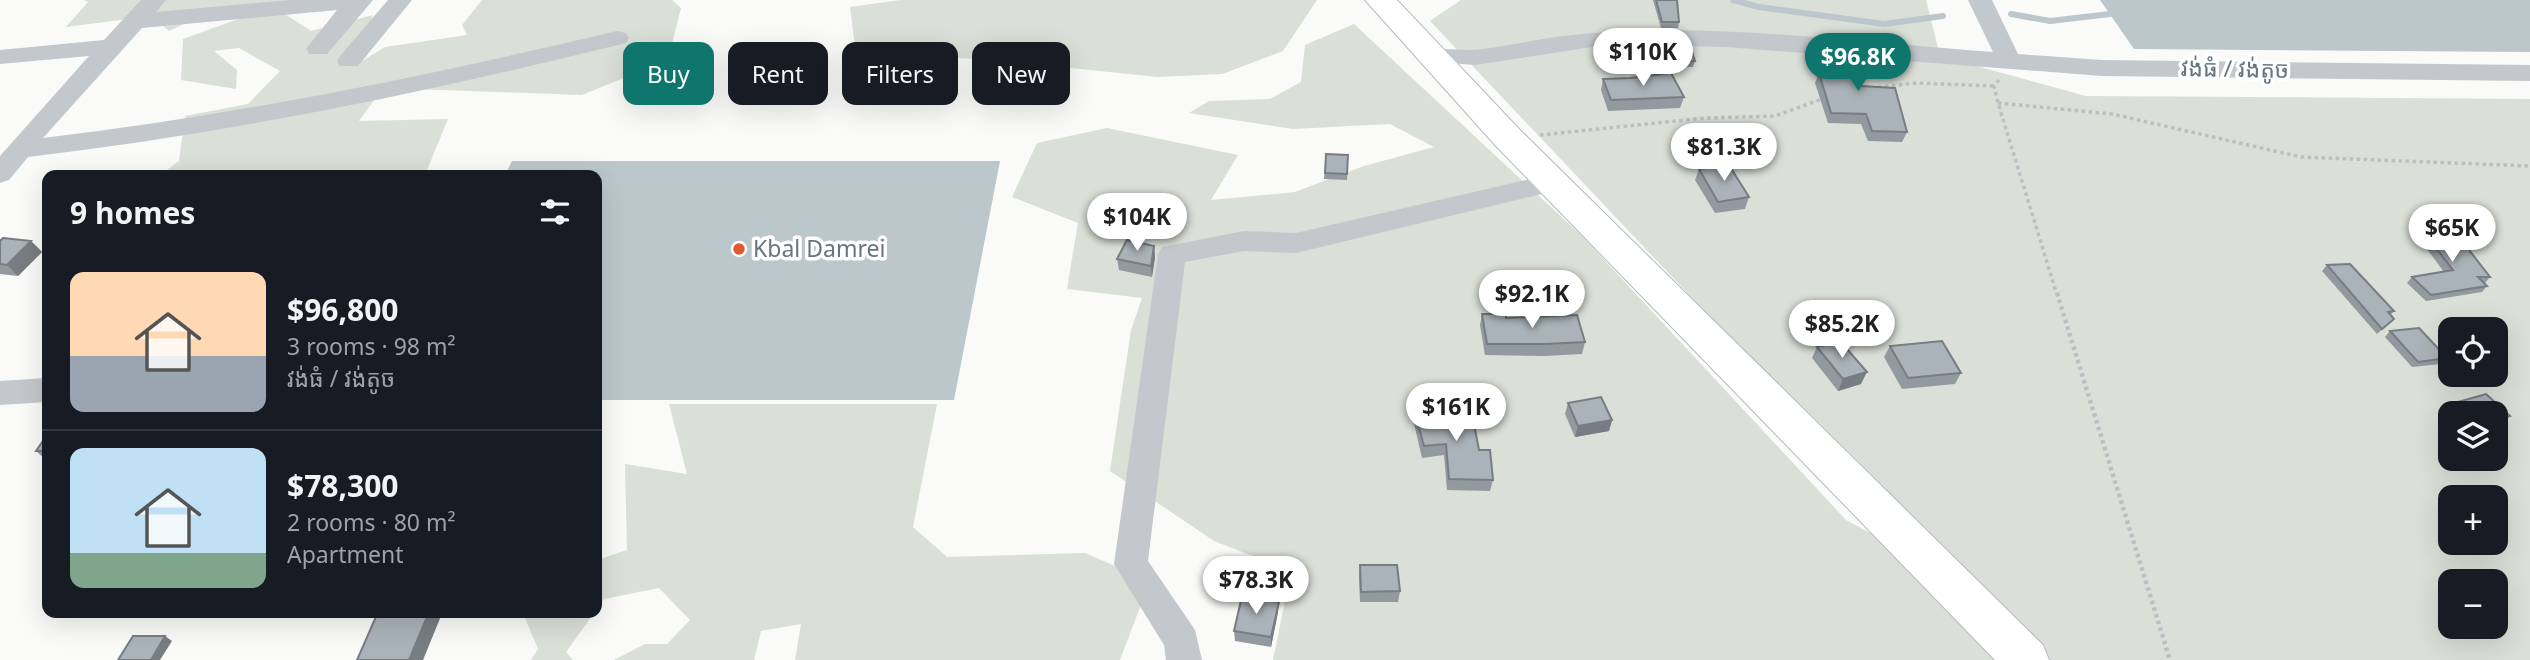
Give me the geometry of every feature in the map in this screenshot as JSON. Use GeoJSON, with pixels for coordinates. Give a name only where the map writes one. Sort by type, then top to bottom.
{"type":"FeatureCollection","features":[{"type":"Feature","properties":{"kind":"main road"},"geometry":{"type":"LineString","coordinates":[[1380,0],[1552,183],[2026,660]]}},
{"type":"Feature","properties":{"kind":"street"},"geometry":{"type":"LineString","coordinates":[[0,174],[154,0]]}},
{"type":"Feature","properties":{"kind":"street"},"geometry":{"type":"LineString","coordinates":[[135,21],[359,0]]}},
{"type":"Feature","properties":{"kind":"street"},"geometry":{"type":"LineString","coordinates":[[318,49],[359,0]]}},
{"type":"Feature","properties":{"kind":"street"},"geometry":{"type":"LineString","coordinates":[[349,61],[400,0]]}},
{"type":"Feature","properties":{"kind":"street"},"geometry":{"type":"LineString","coordinates":[[1980,0],[2010,62]]}},
{"type":"Feature","properties":{"kind":"street"},"geometry":{"type":"LineString","coordinates":[[20,149],[132,137],[248,117],[502,66],[617,38]]}},
{"type":"Feature","properties":{"kind":"street","name":"វង់ធំ / វង់តូច"},"geometry":{"type":"LineString","coordinates":[[1433,56],[1475,58],[1592,40],[1648,38],[1726,40],[2102,68],[2530,73]]}},
{"type":"Feature","properties":{"kind":"street"},"geometry":{"type":"LineString","coordinates":[[0,57],[110,47]]}},
{"type":"Feature","properties":{"kind":"street"},"geometry":{"type":"LineString","coordinates":[[1184,660],[1182,641],[1131,564],[1172,254],[1244,241],[1296,243],[1552,183]]}},
{"type":"Feature","properties":{"kind":"street"},"geometry":{"type":"LineString","coordinates":[[0,393],[42,390]]}},
{"type":"Feature","properties":{"kind":"path"},"geometry":{"type":"LineString","coordinates":[[2010,62],[1994,86],[1998,103],[2170,660]]}},
{"type":"Feature","properties":{"kind":"path"},"geometry":{"type":"LineString","coordinates":[[1858,90],[1906,83],[1994,86]]}},
{"type":"Feature","properties":{"kind":"path"},"geometry":{"type":"LineString","coordinates":[[1508,138],[1705,118],[1775,116],[1835,96]]}},
{"type":"Feature","properties":{"kind":"path"},"geometry":{"type":"LineString","coordinates":[[1998,103],[2112,114],[2301,157],[2443,165],[2530,166]]}},
{"type":"Feature","properties":{"kind":"shaded area"},"geometry":{"type":"Polygon","coordinates":[[[84,0],[367,0],[282,12],[311,31],[373,15],[354,66],[385,47],[467,35],[462,25],[482,0],[672,0],[681,8],[672,42],[623,42],[623,78],[582,95],[414,89],[377,96],[359,121],[448,119],[427,170],[167,170],[179,161],[185,116],[248,104],[280,71],[239,48],[214,51],[237,70],[236,89],[181,80],[183,39],[241,18],[215,10],[169,31],[151,16],[66,27],[88,2],[84,0]]]}},
{"type":"Feature","properties":{"kind":"shaded area"},"geometry":{"type":"Polygon","coordinates":[[[901,0],[1317,0],[1283,51],[1222,74],[1157,77],[1070,68],[1070,42],[972,42],[972,59],[958,58],[958,42],[854,42],[850,7],[901,0]]]}},
{"type":"Feature","properties":{"kind":"shaded area"},"geometry":{"type":"Polygon","coordinates":[[[1461,0],[1926,0],[1940,56],[2086,96],[2530,99],[2530,660],[1273,660],[1291,571],[1214,541],[1110,471],[1131,330],[1142,298],[1067,289],[1078,223],[1012,197],[1037,143],[1107,128],[1238,155],[1211,200],[1295,192],[1364,166],[1434,147],[1390,124],[1293,129],[1189,113],[1209,101],[1270,99],[1301,82],[1305,45],[1354,24],[1582,236],[1846,520],[1960,581],[1430,21],[1461,0]]]}},
{"type":"Feature","properties":{"kind":"shaded area"},"geometry":{"type":"Polygon","coordinates":[[[2100,0],[2530,0],[2530,52],[2134,49],[2100,0]]]}},
{"type":"Feature","properties":{"kind":"shaded area"},"geometry":{"type":"Polygon","coordinates":[[[512,161],[1000,161],[954,400],[602,400],[602,170],[508,170],[512,161]]]}},
{"type":"Feature","properties":{"kind":"shaded area"},"geometry":{"type":"Polygon","coordinates":[[[669,404],[937,404],[913,527],[947,557],[1085,553],[1150,581],[1120,660],[795,660],[801,624],[761,631],[754,660],[614,660],[645,644],[667,644],[690,620],[659,588],[604,599],[602,602],[602,558],[627,550],[625,464],[687,474],[669,404]]]}},
{"type":"Feature","properties":{"kind":"shaded area"},"geometry":{"type":"Polygon","coordinates":[[[525,618],[590,618],[566,652],[573,660],[531,660],[538,649],[525,618]]]}},
{"type":"Feature","properties":{"kind":"building"},"geometry":{"type":"Polygon","coordinates":[[[1656,0],[1677,0],[1679,22],[1662,22],[1656,0]]]}},
{"type":"Feature","properties":{"kind":"building"},"geometry":{"type":"Polygon","coordinates":[[[1669,42],[1689,43],[1695,61],[1674,61],[1669,42]]]}},
{"type":"Feature","properties":{"kind":"building"},"geometry":{"type":"Polygon","coordinates":[[[1815,49],[1849,49],[1861,86],[1895,88],[1907,132],[1872,131],[1866,114],[1831,113],[1815,49]]]}},
{"type":"Feature","properties":{"kind":"building"},"geometry":{"type":"Polygon","coordinates":[[[1671,73],[1684,97],[1611,100],[1603,79],[1630,78],[1671,73]]]}},
{"type":"Feature","properties":{"kind":"building"},"geometry":{"type":"Polygon","coordinates":[[[1326,154],[1348,155],[1347,174],[1325,173],[1326,154]]]}},
{"type":"Feature","properties":{"kind":"building"},"geometry":{"type":"Polygon","coordinates":[[[1729,165],[1749,197],[1718,202],[1699,169],[1729,165]]]}},
{"type":"Feature","properties":{"kind":"building"},"geometry":{"type":"Polygon","coordinates":[[[2420,227],[2452,228],[2490,277],[2478,277],[2487,286],[2431,295],[2412,277],[2453,270],[2420,227]]]}},
{"type":"Feature","properties":{"kind":"building"},"geometry":{"type":"Polygon","coordinates":[[[3,238],[31,241],[7,265],[0,264],[0,241],[3,238]]]}},
{"type":"Feature","properties":{"kind":"building"},"geometry":{"type":"Polygon","coordinates":[[[1127,240],[1154,246],[1151,266],[1117,259],[1127,240]]]}},
{"type":"Feature","properties":{"kind":"building"},"geometry":{"type":"Polygon","coordinates":[[[2350,264],[2394,311],[2388,312],[2394,319],[2382,329],[2327,265],[2350,264]]]}},
{"type":"Feature","properties":{"kind":"building"},"geometry":{"type":"Polygon","coordinates":[[[1482,314],[1506,314],[1506,318],[1577,315],[1585,342],[1487,344],[1482,314]]]}},
{"type":"Feature","properties":{"kind":"building"},"geometry":{"type":"Polygon","coordinates":[[[2419,328],[2438,348],[2438,359],[2418,362],[2390,331],[2419,328]]]}},
{"type":"Feature","properties":{"kind":"building"},"geometry":{"type":"Polygon","coordinates":[[[1840,341],[1867,372],[1843,379],[1817,347],[1840,341]]]}},
{"type":"Feature","properties":{"kind":"building"},"geometry":{"type":"Polygon","coordinates":[[[1942,341],[1961,373],[1908,378],[1890,346],[1942,341]]]}},
{"type":"Feature","properties":{"kind":"building"},"geometry":{"type":"Polygon","coordinates":[[[2486,394],[2494,401],[2462,401],[2486,394]]]}},
{"type":"Feature","properties":{"kind":"building"},"geometry":{"type":"Polygon","coordinates":[[[1601,397],[1612,420],[1578,426],[1568,403],[1601,397]]]}},
{"type":"Feature","properties":{"kind":"building"},"geometry":{"type":"Polygon","coordinates":[[[1435,406],[1438,415],[1472,414],[1479,450],[1490,450],[1493,480],[1449,479],[1446,444],[1424,446],[1414,408],[1435,406]]]}},
{"type":"Feature","properties":{"kind":"building"},"geometry":{"type":"Polygon","coordinates":[[[1360,565],[1397,565],[1400,591],[1361,592],[1360,565]]]}},
{"type":"Feature","properties":{"kind":"building"},"geometry":{"type":"Polygon","coordinates":[[[1242,596],[1279,602],[1271,637],[1234,631],[1242,596]]]}},
{"type":"Feature","properties":{"kind":"building"},"geometry":{"type":"Polygon","coordinates":[[[375,618],[426,618],[409,660],[357,660],[375,618]]]}},
{"type":"Feature","properties":{"kind":"building"},"geometry":{"type":"Polygon","coordinates":[[[133,636],[165,636],[151,660],[118,660],[133,636]]]}},
{"type":"Feature","properties":{"kind":"waterway"},"geometry":{"type":"LineString","coordinates":[[1733,0],[1759,7],[1884,24],[1943,16]]}},
{"type":"Feature","properties":{"kind":"waterway"},"geometry":{"type":"LineString","coordinates":[[2011,14],[2050,21],[2110,14]]}},
{"type":"Feature","properties":{"kind":"place","name":"Kbal Damrei"},"geometry":{"type":"Point","coordinates":[739,249]}}]}
